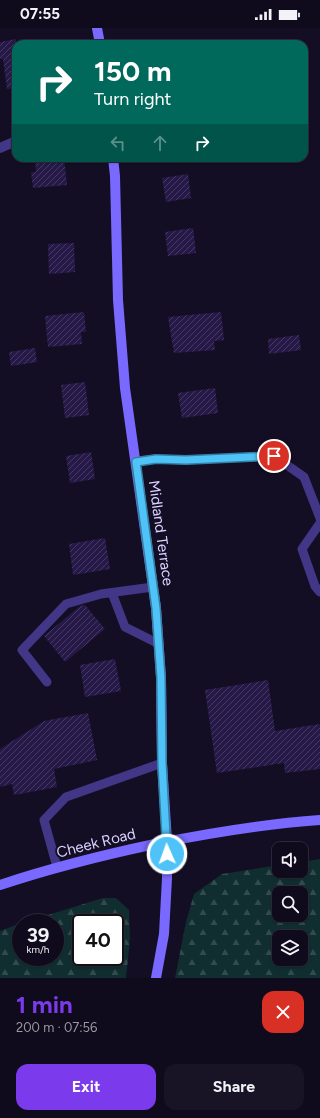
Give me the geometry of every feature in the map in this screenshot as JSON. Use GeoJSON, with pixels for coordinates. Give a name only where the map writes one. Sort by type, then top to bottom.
{"type":"FeatureCollection","features":[{"type":"Feature","properties":{"kind":"street"},"geometry":{"type":"LineString","coordinates":[[97,28],[99,40]]}},
{"type":"Feature","properties":{"kind":"street"},"geometry":{"type":"LineString","coordinates":[[0,148],[12,143]]}},
{"type":"Feature","properties":{"kind":"street","name":"Midland Terrace"},"geometry":{"type":"LineString","coordinates":[[113,162],[118,300],[125,388],[153,587],[161,678],[162,763],[167,841],[167,903],[164,934],[156,978]]}},
{"type":"Feature","properties":{"kind":"street","name":"Cheek Road"},"geometry":{"type":"LineString","coordinates":[[0,885],[57,867],[123,850],[167,841],[257,826],[320,820]]}},
{"type":"Feature","properties":{"kind":"lane"},"geometry":{"type":"LineString","coordinates":[[136,462],[156,459],[186,460],[274,456],[304,477],[320,518]]}},
{"type":"Feature","properties":{"kind":"lane"},"geometry":{"type":"LineString","coordinates":[[320,523],[302,549],[315,586],[320,592]]}},
{"type":"Feature","properties":{"kind":"lane"},"geometry":{"type":"LineString","coordinates":[[47,682],[22,650],[66,604],[101,594],[153,587]]}},
{"type":"Feature","properties":{"kind":"lane"},"geometry":{"type":"LineString","coordinates":[[112,593],[124,628],[159,644]]}},
{"type":"Feature","properties":{"kind":"lane"},"geometry":{"type":"LineString","coordinates":[[57,867],[44,820],[66,797],[162,763]]}},
{"type":"Feature","properties":{"kind":"green space"},"geometry":{"type":"Polygon","coordinates":[[[320,859],[320,978],[175,978],[186,922],[194,894],[222,874],[272,866],[272,878],[308,878],[308,861],[320,859]]]}},
{"type":"Feature","properties":{"kind":"green space"},"geometry":{"type":"Polygon","coordinates":[[[103,898],[116,898],[129,910],[130,939],[126,978],[0,978],[0,931],[12,926],[12,966],[64,966],[64,914],[51,914],[103,898]]]}},
{"type":"Feature","properties":{"kind":"building"},"geometry":{"type":"Polygon","coordinates":[[[16,39],[12,40],[12,88],[7,89],[3,59],[0,59],[0,42],[16,39]]]}},
{"type":"Feature","properties":{"kind":"building"},"geometry":{"type":"Polygon","coordinates":[[[35,162],[64,162],[67,185],[33,188],[31,172],[36,172],[35,162]]]}},
{"type":"Feature","properties":{"kind":"building"},"geometry":{"type":"Polygon","coordinates":[[[188,174],[191,198],[166,202],[162,178],[188,174]]]}},
{"type":"Feature","properties":{"kind":"building"},"geometry":{"type":"Polygon","coordinates":[[[193,228],[196,253],[168,256],[165,232],[193,228]]]}},
{"type":"Feature","properties":{"kind":"building"},"geometry":{"type":"Polygon","coordinates":[[[74,243],[75,272],[49,274],[48,244],[74,243]]]}},
{"type":"Feature","properties":{"kind":"building"},"geometry":{"type":"Polygon","coordinates":[[[84,312],[86,332],[81,332],[82,344],[48,347],[45,316],[84,312]]]}},
{"type":"Feature","properties":{"kind":"building"},"geometry":{"type":"Polygon","coordinates":[[[221,312],[224,340],[214,341],[215,350],[174,353],[168,317],[221,312]]]}},
{"type":"Feature","properties":{"kind":"building"},"geometry":{"type":"Polygon","coordinates":[[[299,335],[301,350],[269,354],[268,339],[299,335]]]}},
{"type":"Feature","properties":{"kind":"building"},"geometry":{"type":"Polygon","coordinates":[[[35,348],[37,362],[11,366],[9,352],[35,348]]]}},
{"type":"Feature","properties":{"kind":"building"},"geometry":{"type":"Polygon","coordinates":[[[85,382],[89,415],[65,418],[61,385],[85,382]]]}},
{"type":"Feature","properties":{"kind":"building"},"geometry":{"type":"Polygon","coordinates":[[[215,388],[218,413],[182,418],[178,393],[215,388]]]}},
{"type":"Feature","properties":{"kind":"building"},"geometry":{"type":"Polygon","coordinates":[[[91,452],[95,479],[70,483],[66,456],[91,452]]]}},
{"type":"Feature","properties":{"kind":"building"},"geometry":{"type":"Polygon","coordinates":[[[105,538],[110,569],[73,575],[69,544],[105,538]]]}},
{"type":"Feature","properties":{"kind":"building"},"geometry":{"type":"Polygon","coordinates":[[[85,605],[105,629],[65,662],[44,636],[80,606],[85,605]]]}},
{"type":"Feature","properties":{"kind":"building"},"geometry":{"type":"Polygon","coordinates":[[[115,659],[121,691],[85,697],[80,665],[115,659]]]}},
{"type":"Feature","properties":{"kind":"building"},"geometry":{"type":"Polygon","coordinates":[[[268,680],[275,731],[320,724],[320,769],[285,773],[284,763],[217,773],[205,690],[268,680]]]}},
{"type":"Feature","properties":{"kind":"building"},"geometry":{"type":"Polygon","coordinates":[[[88,713],[97,760],[54,769],[57,787],[14,795],[12,784],[0,787],[0,749],[44,721],[88,713]]]}},
{"type":"Feature","properties":{"kind":"route"},"geometry":{"type":"LineString","coordinates":[[167,854],[162,763],[161,678],[156,608],[136,462],[156,459],[186,460],[274,456]]}}]}
